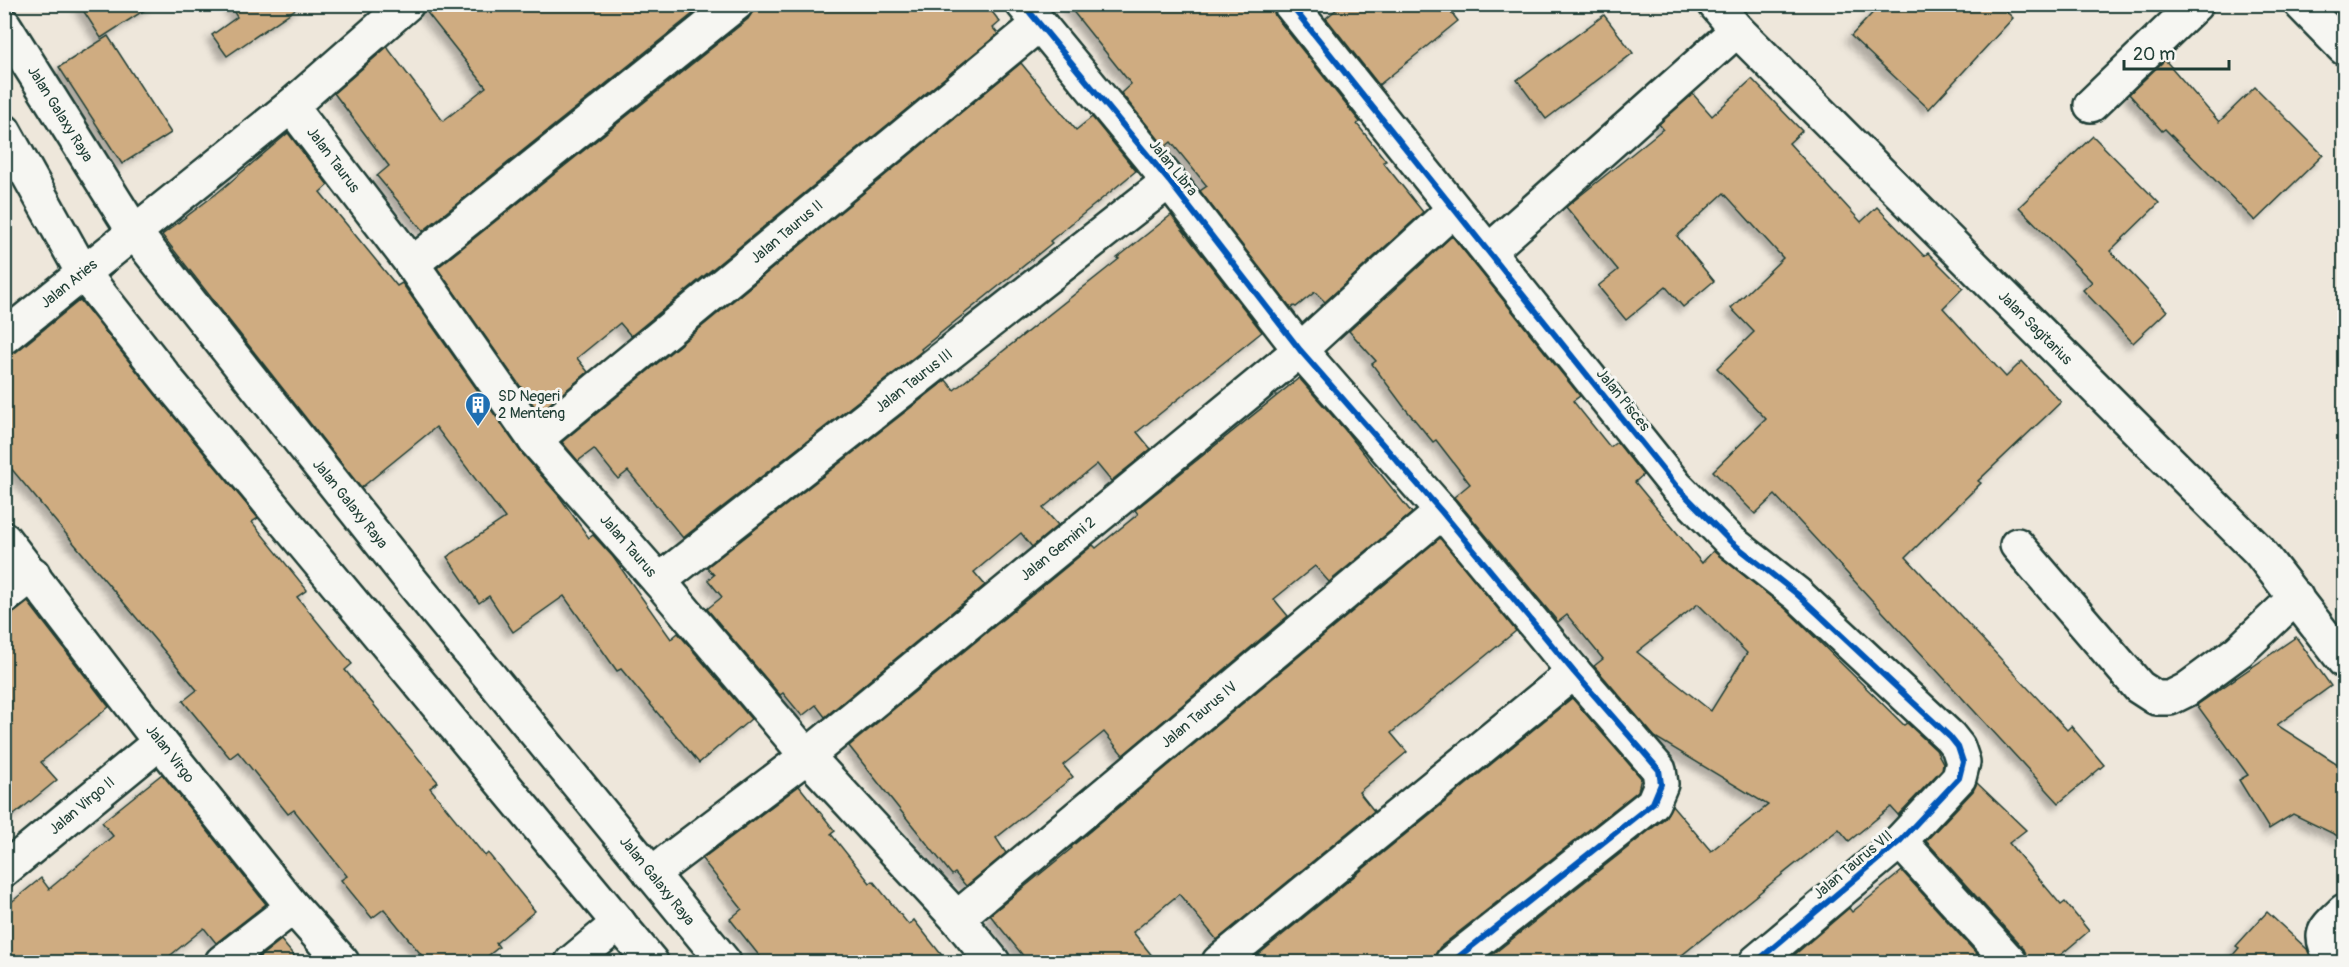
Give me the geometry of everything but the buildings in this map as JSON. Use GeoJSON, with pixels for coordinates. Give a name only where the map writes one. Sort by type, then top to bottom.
{"type":"FeatureCollection","features":[{"type":"Feature","properties":{"kind":"street"},"geometry":{"type":"LineString","coordinates":[[291,106],[407,4]]}},
{"type":"Feature","properties":{"kind":"street"},"geometry":{"type":"LineString","coordinates":[[412,264],[736,4]]}},
{"type":"Feature","properties":{"kind":"street","name":"Jalan Pisces"},"geometry":{"type":"LineString","coordinates":[[1290,4],[1676,486],[1730,541],[1797,594],[1950,737],[1958,747],[1963,762],[1959,778]]}},
{"type":"Feature","properties":{"kind":"street","name":"Jalan Sagitarius"},"geometry":{"type":"LineString","coordinates":[[1715,4],[1737,30],[2259,551],[2344,661]]}},
{"type":"Feature","properties":{"kind":"street"},"geometry":{"type":"LineString","coordinates":[[2091,105],[2196,4]]}},
{"type":"Feature","properties":{"kind":"street"},"geometry":{"type":"LineString","coordinates":[[2301,4],[2344,48]]}},
{"type":"Feature","properties":{"kind":"street","name":"Jalan Libra"},"geometry":{"type":"LineString","coordinates":[[1031,14],[1169,181],[1300,350],[1442,512],[1574,672],[1659,770],[1661,784],[1653,803],[1452,963]]}},
{"type":"Feature","properties":{"kind":"street","name":"Jalan Taurus II"},"geometry":{"type":"LineString","coordinates":[[535,440],[1031,14]]}},
{"type":"Feature","properties":{"kind":"street","name":"Jalan Galaxy Raya"},"geometry":{"type":"LineString","coordinates":[[4,25],[135,233],[413,583],[723,963]]}},
{"type":"Feature","properties":{"kind":"street"},"geometry":{"type":"LineString","coordinates":[[1489,251],[1737,30]]}},
{"type":"Feature","properties":{"kind":"street","name":"Jalan Aries"},"geometry":{"type":"LineString","coordinates":[[4,337],[291,106]]}},
{"type":"Feature","properties":{"kind":"street","name":"Jalan Taurus"},"geometry":{"type":"LineString","coordinates":[[291,106],[412,264],[535,440],[660,581],[807,756],[957,918],[993,963]]}},
{"type":"Feature","properties":{"kind":"street"},"geometry":{"type":"LineString","coordinates":[[4,131],[83,273],[176,391],[651,963]]}},
{"type":"Feature","properties":{"kind":"street","name":"Jalan Taurus III"},"geometry":{"type":"LineString","coordinates":[[660,581],[1169,181]]}},
{"type":"Feature","properties":{"kind":"street","name":"Jalan Gemini 2"},"geometry":{"type":"LineString","coordinates":[[651,874],[807,756],[1300,350],[1453,210]]}},
{"type":"Feature","properties":{"kind":"street","name":"Jalan Taurus IV"},"geometry":{"type":"LineString","coordinates":[[957,918],[1442,512]]}},
{"type":"Feature","properties":{"kind":"street","name":"Jalan Virgo"},"geometry":{"type":"LineString","coordinates":[[4,539],[160,742],[293,907],[342,963]]}},
{"type":"Feature","properties":{"kind":"street"},"geometry":{"type":"LineString","coordinates":[[2017,545],[2139,687],[2156,698],[2170,698],[2186,690],[2239,651],[2296,597]]}},
{"type":"Feature","properties":{"kind":"street"},"geometry":{"type":"LineString","coordinates":[[4,597],[33,574]]}},
{"type":"Feature","properties":{"kind":"street"},"geometry":{"type":"LineString","coordinates":[[1219,963],[1574,672]]}},
{"type":"Feature","properties":{"kind":"street","name":"Jalan Virgo II"},"geometry":{"type":"LineString","coordinates":[[4,870],[160,742]]}},
{"type":"Feature","properties":{"kind":"street","name":"Jalan Taurus VII"},"geometry":{"type":"LineString","coordinates":[[1756,963],[1900,841],[1959,778]]}},
{"type":"Feature","properties":{"kind":"street"},"geometry":{"type":"LineString","coordinates":[[1900,841],[2010,963]]}},
{"type":"Feature","properties":{"kind":"street"},"geometry":{"type":"LineString","coordinates":[[222,963],[293,907]]}},
{"type":"Feature","properties":{"kind":"street"},"geometry":{"type":"LineString","coordinates":[[2334,963],[2324,944],[2324,936],[2326,929],[2344,911]]}},
{"type":"Feature","properties":{"kind":"street"},"geometry":{"type":"LineString","coordinates":[[572,963],[619,923]]}},
{"type":"Feature","properties":{"kind":"cycle path"},"geometry":{"type":"LineString","coordinates":[[1023,4],[1169,181],[1300,350],[1442,512],[1574,672],[1659,770],[1661,784],[1653,803],[1452,962]]}},
{"type":"Feature","properties":{"kind":"cycle path"},"geometry":{"type":"LineString","coordinates":[[1290,4],[1676,486],[1730,541],[1797,594],[1958,747],[1963,762],[1959,778],[1900,841],[1756,962]]}},
{"type":"Feature","properties":{"kind":"place","name":"SD Negeri 2 Menteng"},"geometry":{"type":"Point","coordinates":[478,428]}}]}
